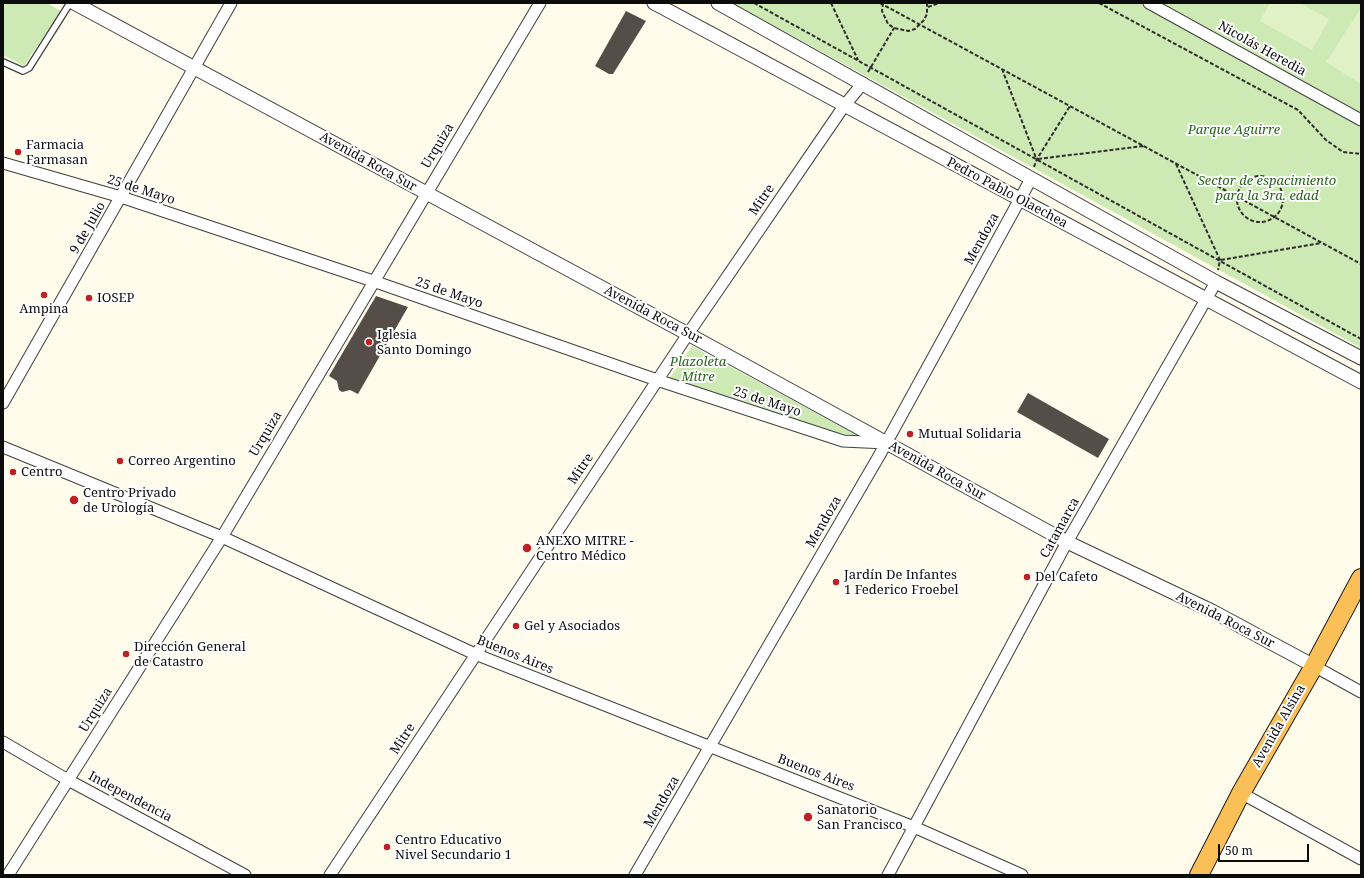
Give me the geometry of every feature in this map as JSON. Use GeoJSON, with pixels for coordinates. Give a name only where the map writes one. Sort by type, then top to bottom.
{"type":"FeatureCollection","features":[{"type":"Feature","properties":{"kind":"highway","name":"Avenida Alsina"},"geometry":{"type":"LineString","coordinates":[[1199,875],[1241,793],[1314,666],[1361,578]]}},
{"type":"Feature","properties":{"kind":"street","name":"Avenida Roca Sur"},"geometry":{"type":"LineString","coordinates":[[74,3],[688,334],[1067,542],[1212,611],[1361,692]]}},
{"type":"Feature","properties":{"kind":"street","name":"9 de Julio"},"geometry":{"type":"LineString","coordinates":[[3,403],[231,3]]}},
{"type":"Feature","properties":{"kind":"street","name":"Urquiza"},"geometry":{"type":"LineString","coordinates":[[8,875],[222,537],[373,281],[540,3]]}},
{"type":"Feature","properties":{"kind":"street","name":"Pedro Pablo Olaechea"},"geometry":{"type":"LineString","coordinates":[[654,3],[1361,382]]}},
{"type":"Feature","properties":{"kind":"street","name":"Pedro Pablo Olaechea"},"geometry":{"type":"LineString","coordinates":[[718,3],[1216,282],[1361,358]]}},
{"type":"Feature","properties":{"kind":"street","name":"Nicolás Heredia"},"geometry":{"type":"LineString","coordinates":[[1149,3],[1361,120]]}},
{"type":"Feature","properties":{"kind":"street","name":"Mitre"},"geometry":{"type":"LineString","coordinates":[[330,875],[657,380],[844,106],[863,84]]}},
{"type":"Feature","properties":{"kind":"street","name":"25 de Mayo"},"geometry":{"type":"LineString","coordinates":[[3,163],[121,197],[373,281],[657,380],[843,441],[886,443]]}},
{"type":"Feature","properties":{"kind":"street","name":"Mendoza"},"geometry":{"type":"LineString","coordinates":[[635,875],[886,443],[1031,179]]}},
{"type":"Feature","properties":{"kind":"street","name":"Catamarca"},"geometry":{"type":"LineString","coordinates":[[888,875],[1067,542],[1216,282]]}},
{"type":"Feature","properties":{"kind":"street","name":"Buenos Aires"},"geometry":{"type":"LineString","coordinates":[[3,447],[222,537],[475,654],[914,827],[1022,875]]}},
{"type":"Feature","properties":{"kind":"street","name":"Independencia"},"geometry":{"type":"LineString","coordinates":[[3,742],[68,780],[245,875]]}},
{"type":"Feature","properties":{"kind":"street"},"geometry":{"type":"LineString","coordinates":[[1241,793],[1361,859]]}},
{"type":"Feature","properties":{"kind":"lane"},"geometry":{"type":"LineString","coordinates":[[3,62],[23,71],[29,68],[70,3]]}},
{"type":"Feature","properties":{"kind":"path"},"geometry":{"type":"LineString","coordinates":[[754,3],[1361,339]]}},
{"type":"Feature","properties":{"kind":"path"},"geometry":{"type":"LineString","coordinates":[[831,3],[859,61]]}},
{"type":"Feature","properties":{"kind":"path"},"geometry":{"type":"LineString","coordinates":[[882,3],[884,18],[894,28],[908,31],[920,25],[924,20],[928,7],[927,3]]}},
{"type":"Feature","properties":{"kind":"path"},"geometry":{"type":"LineString","coordinates":[[882,3],[1361,264]]}},
{"type":"Feature","properties":{"kind":"path"},"geometry":{"type":"LineString","coordinates":[[928,7],[939,3]]}},
{"type":"Feature","properties":{"kind":"path"},"geometry":{"type":"LineString","coordinates":[[1099,3],[1298,110],[1326,140],[1343,152],[1361,154]]}},
{"type":"Feature","properties":{"kind":"path"},"geometry":{"type":"LineString","coordinates":[[863,84],[870,67],[894,28]]}},
{"type":"Feature","properties":{"kind":"path"},"geometry":{"type":"LineString","coordinates":[[1002,69],[1036,159]]}},
{"type":"Feature","properties":{"kind":"path"},"geometry":{"type":"LineString","coordinates":[[1036,159],[1070,106]]}},
{"type":"Feature","properties":{"kind":"path"},"geometry":{"type":"LineString","coordinates":[[1036,159],[1144,146]]}},
{"type":"Feature","properties":{"kind":"path"},"geometry":{"type":"LineString","coordinates":[[1175,163],[1220,260]]}},
{"type":"Feature","properties":{"kind":"path"},"geometry":{"type":"LineString","coordinates":[[1256,177],[1271,179],[1281,190],[1283,197],[1279,211],[1274,217],[1262,222],[1249,219],[1240,210],[1237,197],[1243,183],[1256,177]]}},
{"type":"Feature","properties":{"kind":"path"},"geometry":{"type":"LineString","coordinates":[[1220,260],[1322,243]]}},
{"type":"Feature","properties":{"kind":"green space"},"geometry":{"type":"Polygon","coordinates":[[[3,3],[47,3],[61,11],[24,66],[3,55],[3,3]]]}},
{"type":"Feature","properties":{"kind":"green space","name":"Parque Aguirre"},"geometry":{"type":"Polygon","coordinates":[[[733,3],[1361,3],[1361,348],[733,3]]]}},
{"type":"Feature","properties":{"kind":"green space"},"geometry":{"type":"Polygon","coordinates":[[[1270,3],[1300,3],[1329,19],[1312,50],[1260,21],[1270,3]]]}},
{"type":"Feature","properties":{"kind":"green space"},"geometry":{"type":"Polygon","coordinates":[[[1361,8],[1361,84],[1326,62],[1361,8]]]}},
{"type":"Feature","properties":{"kind":"green space","name":"Plazoleta Mitre"},"geometry":{"type":"Polygon","coordinates":[[[692,346],[859,436],[832,432],[669,379],[692,346]]]}},
{"type":"Feature","properties":{"kind":"building"},"geometry":{"type":"Polygon","coordinates":[[[626,11],[646,21],[613,74],[609,74],[595,66],[626,11]]]}},
{"type":"Feature","properties":{"kind":"building","name":"Iglesia Santo Domingo"},"geometry":{"type":"Polygon","coordinates":[[[376,296],[408,307],[358,394],[350,390],[342,392],[339,390],[337,381],[329,376],[376,296]]]}},
{"type":"Feature","properties":{"kind":"building"},"geometry":{"type":"Polygon","coordinates":[[[1028,393],[1109,439],[1098,458],[1017,412],[1028,393]]]}},
{"type":"Feature","properties":{"kind":"place","name":"Farmacia Farmasan"},"geometry":{"type":"Point","coordinates":[18,152]}},
{"type":"Feature","properties":{"kind":"place","name":"Ampina"},"geometry":{"type":"Point","coordinates":[44,295]}},
{"type":"Feature","properties":{"kind":"place","name":"IOSEP"},"geometry":{"type":"Point","coordinates":[89,298]}},
{"type":"Feature","properties":{"kind":"place","name":"Iglesia Santo Domingo"},"geometry":{"type":"Point","coordinates":[369,342]}},
{"type":"Feature","properties":{"kind":"place","name":"Mutual Solidaria"},"geometry":{"type":"Point","coordinates":[910,434]}},
{"type":"Feature","properties":{"kind":"place","name":"Correo Argentino"},"geometry":{"type":"Point","coordinates":[120,461]}},
{"type":"Feature","properties":{"kind":"place","name":"Centro"},"geometry":{"type":"Point","coordinates":[13,472]}},
{"type":"Feature","properties":{"kind":"place","name":"Centro Privado de Urología"},"geometry":{"type":"Point","coordinates":[74,500]}},
{"type":"Feature","properties":{"kind":"place","name":"ANEXO MITRE - Centro Médico"},"geometry":{"type":"Point","coordinates":[527,548]}},
{"type":"Feature","properties":{"kind":"place","name":"Del Cafeto"},"geometry":{"type":"Point","coordinates":[1027,577]}},
{"type":"Feature","properties":{"kind":"place","name":"Jardín De Infantes 1 Federico Froebel"},"geometry":{"type":"Point","coordinates":[836,582]}},
{"type":"Feature","properties":{"kind":"place","name":"Gel y Asociados"},"geometry":{"type":"Point","coordinates":[516,626]}},
{"type":"Feature","properties":{"kind":"place","name":"Dirección General de Catastro"},"geometry":{"type":"Point","coordinates":[126,654]}},
{"type":"Feature","properties":{"kind":"place","name":"Sanatorio San Francisco"},"geometry":{"type":"Point","coordinates":[808,817]}},
{"type":"Feature","properties":{"kind":"place","name":"Centro Educativo Nivel Secundario 1"},"geometry":{"type":"Point","coordinates":[387,847]}},
{"type":"Feature","properties":{"kind":"park label","name":"Sector de espacimiento para la 3ra. edad"},"geometry":{"type":"Point","coordinates":[1267,188]}}]}
